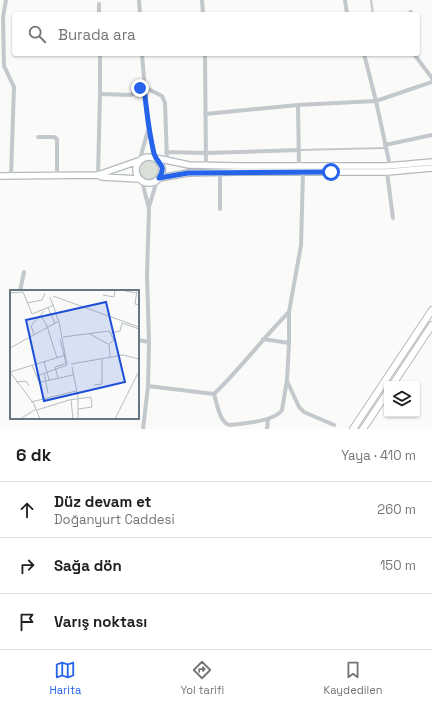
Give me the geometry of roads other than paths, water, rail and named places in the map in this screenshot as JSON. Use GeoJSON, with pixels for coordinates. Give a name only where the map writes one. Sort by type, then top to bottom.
{"type":"FeatureCollection","features":[{"type":"Feature","properties":{"kind":"main road"},"geometry":{"type":"LineString","coordinates":[[353,429],[432,310]]}},
{"type":"Feature","properties":{"kind":"main road"},"geometry":{"type":"LineString","coordinates":[[395,381],[432,325]]}},
{"type":"Feature","properties":{"kind":"main road"},"geometry":{"type":"LineString","coordinates":[[363,429],[384,398]]}},
{"type":"Feature","properties":{"kind":"street"},"geometry":{"type":"LineString","coordinates":[[6,0],[2,17],[4,66],[14,87],[11,176]]}},
{"type":"Feature","properties":{"kind":"street"},"geometry":{"type":"LineString","coordinates":[[139,0],[140,12]]}},
{"type":"Feature","properties":{"kind":"street"},"geometry":{"type":"LineString","coordinates":[[202,0],[203,12]]}},
{"type":"Feature","properties":{"kind":"street"},"geometry":{"type":"LineString","coordinates":[[345,0],[347,12]]}},
{"type":"Feature","properties":{"kind":"street"},"geometry":{"type":"LineString","coordinates":[[99,4],[99,12]]}},
{"type":"Feature","properties":{"kind":"street"},"geometry":{"type":"LineString","coordinates":[[98,175],[100,56]]}},
{"type":"Feature","properties":{"kind":"street"},"geometry":{"type":"LineString","coordinates":[[142,56],[148,127],[156,158],[160,162],[162,168],[162,173],[158,179],[149,209],[147,275],[149,342],[148,386],[143,429]]}},
{"type":"Feature","properties":{"kind":"street"},"geometry":{"type":"LineString","coordinates":[[205,56],[206,166]]}},
{"type":"Feature","properties":{"kind":"street"},"geometry":{"type":"LineString","coordinates":[[365,56],[390,166]]}},
{"type":"Feature","properties":{"kind":"street"},"geometry":{"type":"LineString","coordinates":[[416,56],[432,78]]}},
{"type":"Feature","properties":{"kind":"street"},"geometry":{"type":"LineString","coordinates":[[205,114],[298,105],[376,101],[432,82]]}},
{"type":"Feature","properties":{"kind":"street"},"geometry":{"type":"LineString","coordinates":[[100,94],[132,95],[141,87],[144,87],[162,96],[164,99],[166,161]]}},
{"type":"Feature","properties":{"kind":"street"},"geometry":{"type":"LineString","coordinates":[[298,105],[299,166]]}},
{"type":"Feature","properties":{"kind":"street"},"geometry":{"type":"LineString","coordinates":[[148,127],[136,169],[136,174],[140,180],[149,209]]}},
{"type":"Feature","properties":{"kind":"street"},"geometry":{"type":"LineString","coordinates":[[386,147],[432,135]]}},
{"type":"Feature","properties":{"kind":"street"},"geometry":{"type":"LineString","coordinates":[[38,137],[54,138],[57,140],[57,176]]}},
{"type":"Feature","properties":{"kind":"street"},"geometry":{"type":"LineString","coordinates":[[166,152],[206,153],[299,150]]}},
{"type":"Feature","properties":{"kind":"street"},"geometry":{"type":"LineString","coordinates":[[98,175],[148,156],[189,165],[206,166],[390,166],[432,162]]}},
{"type":"Feature","properties":{"kind":"street"},"geometry":{"type":"LineString","coordinates":[[0,176],[98,175],[140,180],[150,183],[158,179],[188,173],[387,172],[432,168]]}},
{"type":"Feature","properties":{"kind":"street"},"geometry":{"type":"LineString","coordinates":[[220,172],[220,209]]}},
{"type":"Feature","properties":{"kind":"street"},"geometry":{"type":"LineString","coordinates":[[214,394],[222,419],[227,424],[244,424],[268,419],[279,414],[282,410],[287,380],[289,312],[301,245],[304,172]]}},
{"type":"Feature","properties":{"kind":"street"},"geometry":{"type":"LineString","coordinates":[[387,172],[393,218]]}},
{"type":"Feature","properties":{"kind":"street"},"geometry":{"type":"LineString","coordinates":[[20,290],[24,272]]}},
{"type":"Feature","properties":{"kind":"street"},"geometry":{"type":"LineString","coordinates":[[214,394],[246,361],[263,339],[289,312]]}},
{"type":"Feature","properties":{"kind":"street"},"geometry":{"type":"LineString","coordinates":[[263,339],[289,343]]}},
{"type":"Feature","properties":{"kind":"street"},"geometry":{"type":"LineString","coordinates":[[139,340],[149,342]]}},
{"type":"Feature","properties":{"kind":"street"},"geometry":{"type":"LineString","coordinates":[[287,380],[299,407],[304,412],[334,425]]}},
{"type":"Feature","properties":{"kind":"street"},"geometry":{"type":"LineString","coordinates":[[148,386],[214,394]]}},
{"type":"Feature","properties":{"kind":"street"},"geometry":{"type":"LineString","coordinates":[[268,419],[268,429]]}},
{"type":"Feature","properties":{"kind":"lane"},"geometry":{"type":"LineString","coordinates":[[371,0],[373,12]]}},
{"type":"Feature","properties":{"kind":"lane"},"geometry":{"type":"LineString","coordinates":[[299,150],[386,147]]}}]}
